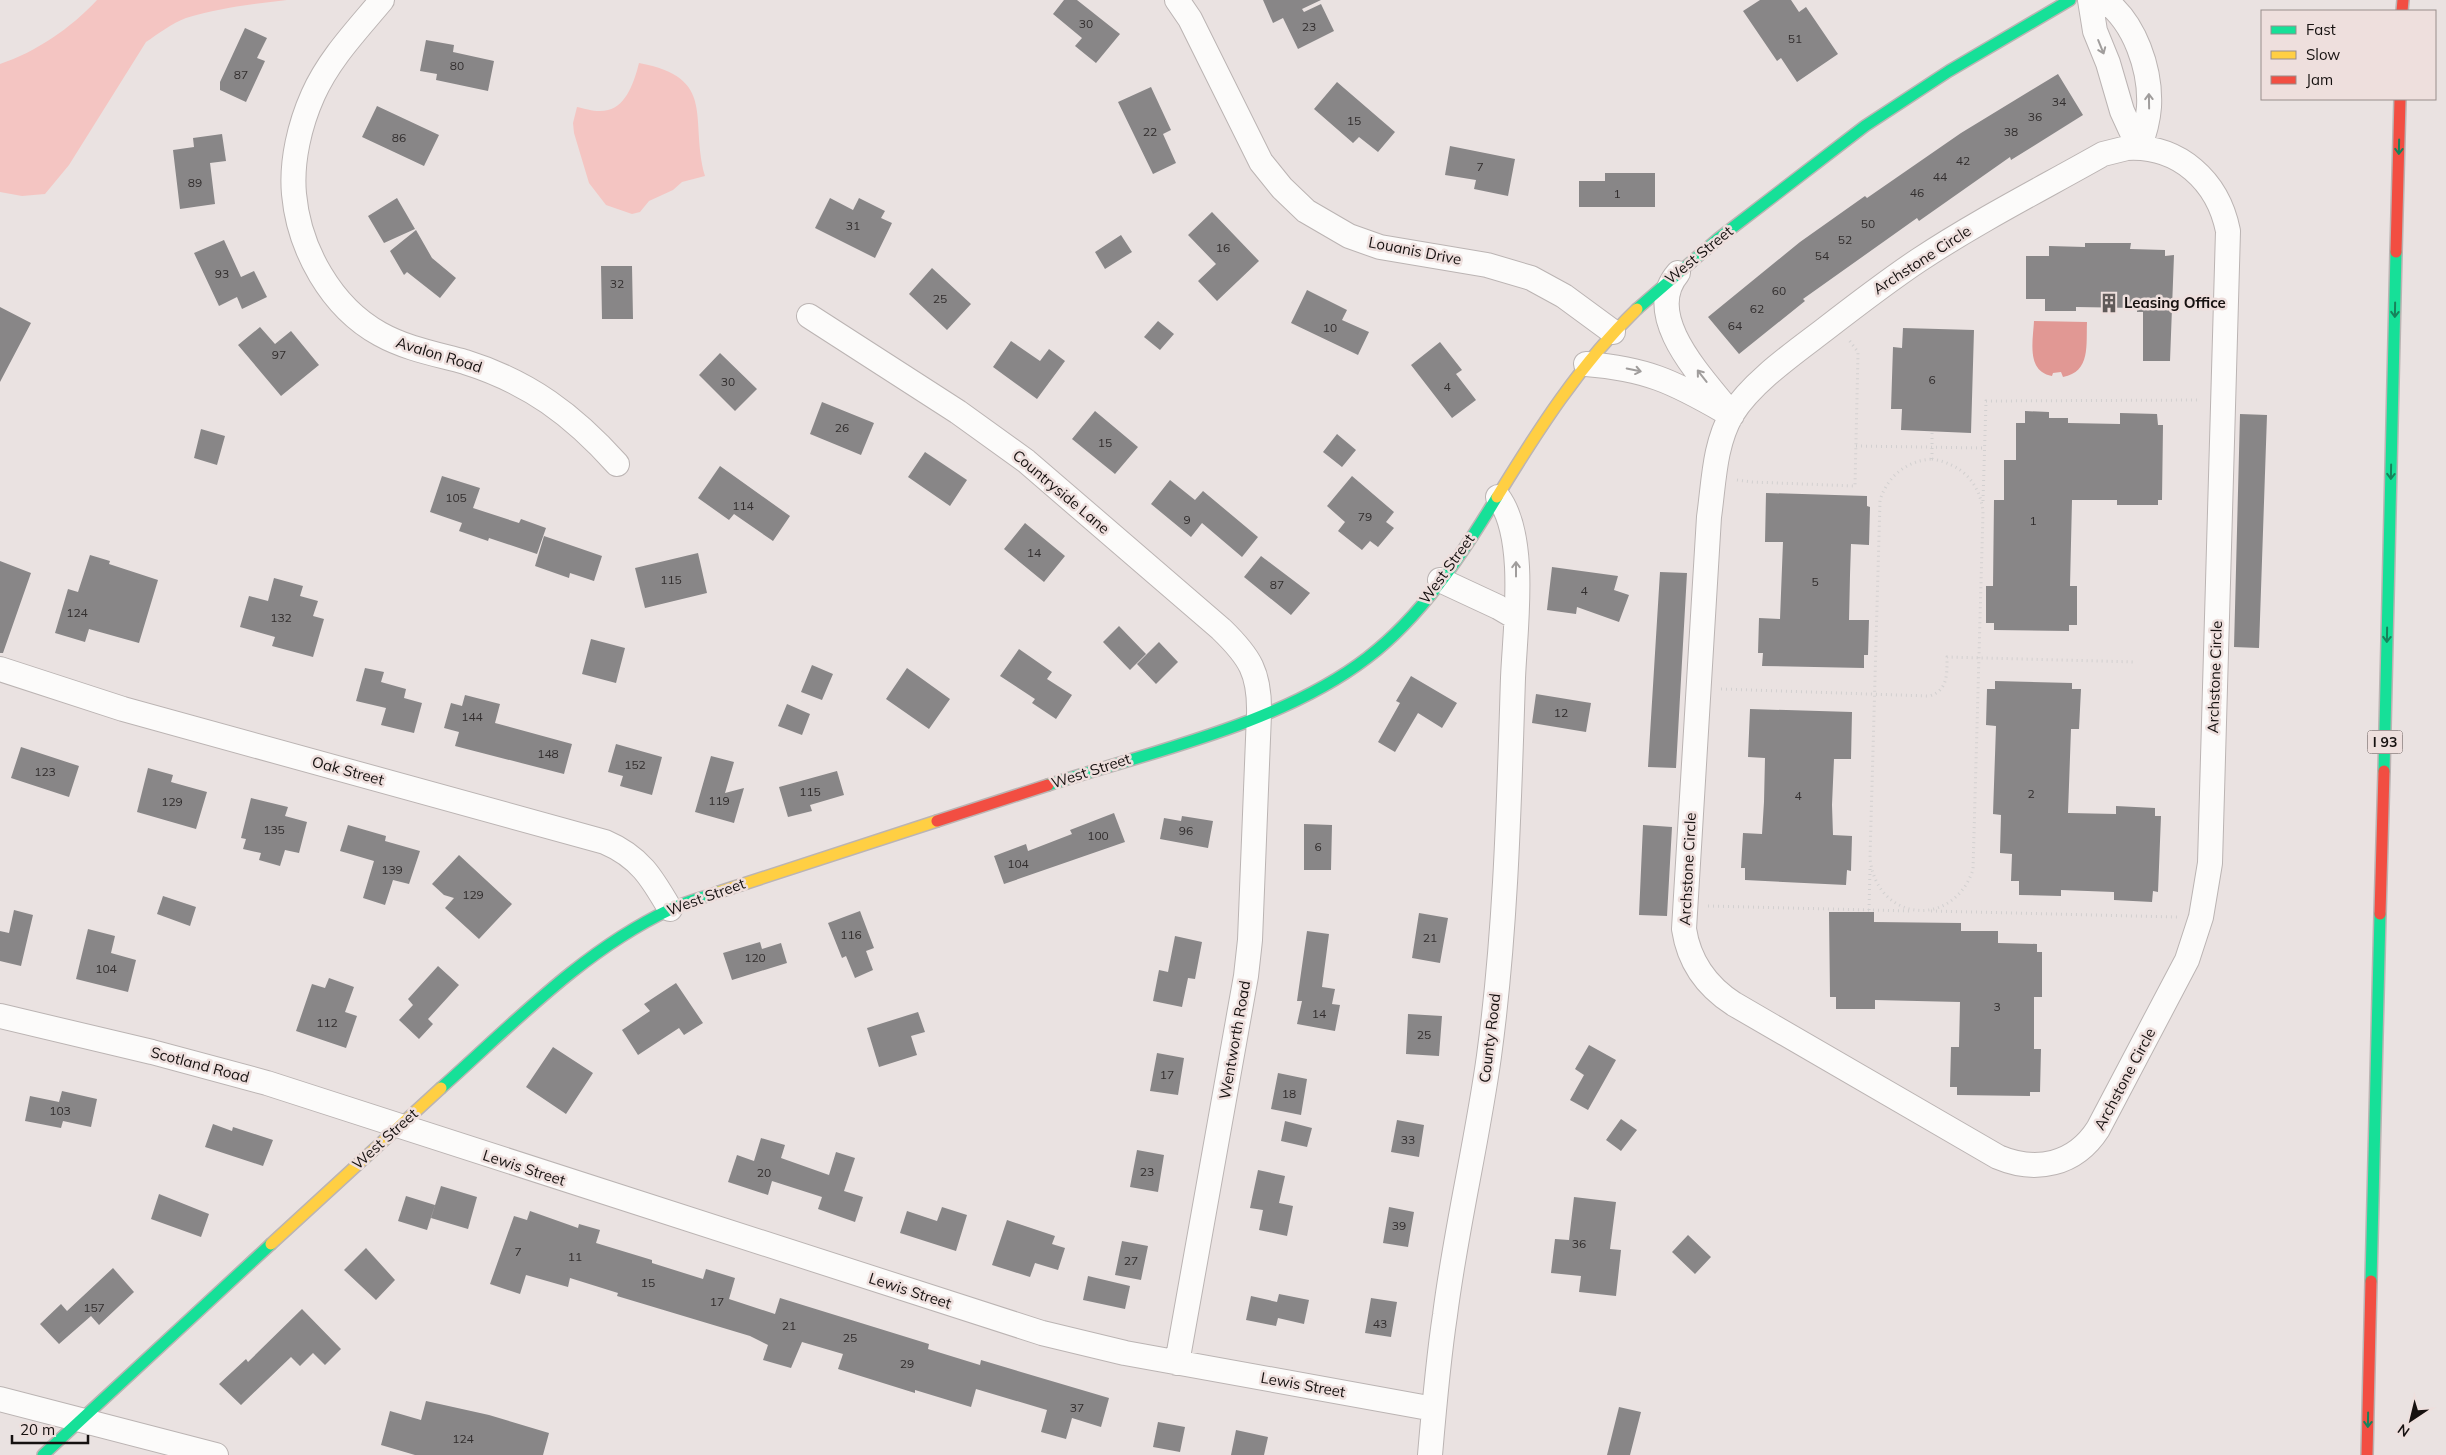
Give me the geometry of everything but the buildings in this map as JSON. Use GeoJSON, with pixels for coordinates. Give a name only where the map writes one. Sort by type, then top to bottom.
{"type":"FeatureCollection","features":[{"type":"Feature","properties":{"kind":"main road","name":"West Street"},"geometry":{"type":"LineString","coordinates":[[43,1455],[397,1127],[573,972],[637,927],[670,909],[1182,742],[1259,714],[1318,689],[1367,657],[1411,617],[1440,580],[1498,497],[1543,422],[1586,364],[1614,332],[1681,269],[1877,118],[1996,42],[2070,0]]}},
{"type":"Feature","properties":{"kind":"main road","name":"I 93"},"geometry":{"type":"LineString","coordinates":[[2367,1455],[2400,100]]}},
{"type":"Feature","properties":{"kind":"street","name":"Avalon Road"},"geometry":{"type":"LineString","coordinates":[[382,0],[348,40],[324,75],[307,109],[298,142],[294,194],[303,235],[314,264],[336,298],[378,333],[410,348],[495,372],[530,389],[563,411],[588,432],[616,464]]}},
{"type":"Feature","properties":{"kind":"street","name":"Louanis Drive"},"geometry":{"type":"LineString","coordinates":[[1177,0],[1190,19],[1261,162],[1282,188],[1306,211],[1334,229],[1372,245],[1420,255],[1487,265],[1531,278],[1564,296],[1614,332]]}},
{"type":"Feature","properties":{"kind":"street"},"geometry":{"type":"LineString","coordinates":[[2090,0],[2095,31],[2108,63],[2122,111],[2139,148]]}},
{"type":"Feature","properties":{"kind":"street"},"geometry":{"type":"LineString","coordinates":[[2104,0],[2120,14],[2132,33],[2146,75],[2149,106],[2139,148]]}},
{"type":"Feature","properties":{"kind":"street","name":"Archstone Circle"},"geometry":{"type":"LineString","coordinates":[[2139,148],[2166,153],[2194,169],[2210,186],[2224,215],[2228,238],[2210,863],[2201,917],[2178,980],[2094,1134],[2082,1149],[2066,1159],[2035,1166],[2016,1164],[1998,1157],[1721,995],[1700,973],[1689,952],[1684,929],[1685,906],[1708,526],[1720,444],[1732,415],[1759,383],[1834,322],[1919,260],[1968,230],[2103,154],[2139,148]]}},
{"type":"Feature","properties":{"kind":"street"},"geometry":{"type":"LineString","coordinates":[[1681,269],[1670,282],[1666,291],[1665,308],[1668,321],[1677,342],[1732,415]]}},
{"type":"Feature","properties":{"kind":"street","name":"Countryside Lane"},"geometry":{"type":"LineString","coordinates":[[809,316],[958,412],[1026,461],[1221,629],[1245,654],[1255,672],[1260,691],[1259,714]]}},
{"type":"Feature","properties":{"kind":"street"},"geometry":{"type":"LineString","coordinates":[[1586,364],[1622,367],[1658,377],[1732,415]]}},
{"type":"Feature","properties":{"kind":"street","name":"County Road"},"geometry":{"type":"LineString","coordinates":[[1430,1455],[1445,1314],[1489,1056],[1496,984],[1509,798],[1515,617],[1515,540],[1508,510],[1498,497]]}},
{"type":"Feature","properties":{"kind":"street"},"geometry":{"type":"LineString","coordinates":[[1440,580],[1515,617]]}},
{"type":"Feature","properties":{"kind":"street","name":"Oak Street"},"geometry":{"type":"LineString","coordinates":[[0,670],[123,709],[605,842],[626,853],[647,871],[670,909]]}},
{"type":"Feature","properties":{"kind":"street","name":"Wentworth Road"},"geometry":{"type":"LineString","coordinates":[[1177,1363],[1246,976],[1250,940],[1259,714]]}},
{"type":"Feature","properties":{"kind":"street","name":"Scotland Road"},"geometry":{"type":"LineString","coordinates":[[0,1016],[218,1069],[319,1100],[397,1127]]}},
{"type":"Feature","properties":{"kind":"street","name":"Lewis Street"},"geometry":{"type":"LineString","coordinates":[[397,1127],[1042,1333],[1125,1353],[1177,1363],[1434,1408]]}},
{"type":"Feature","properties":{"kind":"street"},"geometry":{"type":"LineString","coordinates":[[0,1398],[216,1455]]}},
{"type":"Feature","properties":{"kind":"path"},"geometry":{"type":"LineString","coordinates":[[1715,476],[1752,482],[1855,486],[1858,352],[1834,322]]}},
{"type":"Feature","properties":{"kind":"path"},"geometry":{"type":"LineString","coordinates":[[1870,858],[1874,878],[1885,895],[1902,907],[1921,911],[1941,907],[1958,896],[1965,889],[1973,870],[1986,401],[2223,400]]}},
{"type":"Feature","properties":{"kind":"path"},"geometry":{"type":"LineString","coordinates":[[1932,431],[1932,460]]}},
{"type":"Feature","properties":{"kind":"path"},"geometry":{"type":"LineString","coordinates":[[1856,446],[1985,448]]}},
{"type":"Feature","properties":{"kind":"path"},"geometry":{"type":"LineString","coordinates":[[1869,910],[1880,500],[1888,482],[1898,471],[1912,463],[1932,460],[1952,464],[1968,475],[1979,492],[1983,512]]}},
{"type":"Feature","properties":{"kind":"path"},"geometry":{"type":"LineString","coordinates":[[1698,688],[1933,695],[1942,689],[1945,683],[1947,657],[2136,662]]}},
{"type":"Feature","properties":{"kind":"path"},"geometry":{"type":"LineString","coordinates":[[1685,906],[2201,917]]}},
{"type":"Feature","properties":{"kind":"shaded area"},"geometry":{"type":"Polygon","coordinates":[[[97,0],[287,0],[236,7],[186,18],[160,32],[146,42],[69,165],[45,194],[22,196],[0,192],[0,64],[40,46],[76,20],[97,0]]]}},
{"type":"Feature","properties":{"kind":"shaded area"},"geometry":{"type":"Polygon","coordinates":[[[639,63],[664,70],[680,79],[690,90],[696,103],[705,176],[682,182],[673,190],[649,201],[640,212],[632,214],[606,205],[589,183],[574,133],[573,123],[577,107],[604,111],[620,103],[629,91],[639,63]]]}},
{"type":"Feature","properties":{"kind":"shaded area"},"geometry":{"type":"Polygon","coordinates":[[[2034,321],[2087,322],[2086,348],[2083,363],[2072,374],[2063,377],[2061,372],[2053,373],[2052,376],[2038,368],[2032,346],[2034,321]]]}},
{"type":"Feature","properties":{"kind":"traffic: fast"},"geometry":{"type":"LineString","coordinates":[[1637,309],[1719,238],[1865,126],[1949,71],[2070,0]]}},
{"type":"Feature","properties":{"kind":"traffic: fast"},"geometry":{"type":"LineString","coordinates":[[2384,771],[2396,252]]}},
{"type":"Feature","properties":{"kind":"traffic: fast"},"geometry":{"type":"LineString","coordinates":[[1048,785],[1214,734],[1295,701],[1333,681],[1367,658],[1387,641],[1423,604],[1455,563],[1497,497]]}},
{"type":"Feature","properties":{"kind":"traffic: fast"},"geometry":{"type":"LineString","coordinates":[[441,1088],[549,991],[607,946],[637,927],[675,907],[719,892]]}},
{"type":"Feature","properties":{"kind":"traffic: fast"},"geometry":{"type":"LineString","coordinates":[[2371,1281],[2380,914]]}},
{"type":"Feature","properties":{"kind":"traffic: fast"},"geometry":{"type":"LineString","coordinates":[[43,1455],[271,1244]]}},
{"type":"Feature","properties":{"kind":"traffic: slow"},"geometry":{"type":"LineString","coordinates":[[1497,497],[1528,447],[1578,375],[1616,330],[1637,309]]}},
{"type":"Feature","properties":{"kind":"traffic: slow"},"geometry":{"type":"LineString","coordinates":[[719,892],[937,821]]}},
{"type":"Feature","properties":{"kind":"traffic: slow"},"geometry":{"type":"LineString","coordinates":[[271,1244],[441,1088]]}},
{"type":"Feature","properties":{"kind":"traffic: jam"},"geometry":{"type":"LineString","coordinates":[[2402,10],[2403,0]]}},
{"type":"Feature","properties":{"kind":"traffic: jam"},"geometry":{"type":"LineString","coordinates":[[2396,252],[2400,100]]}},
{"type":"Feature","properties":{"kind":"traffic: jam"},"geometry":{"type":"LineString","coordinates":[[2380,914],[2384,771]]}},
{"type":"Feature","properties":{"kind":"traffic: jam"},"geometry":{"type":"LineString","coordinates":[[937,821],[1048,785]]}},
{"type":"Feature","properties":{"kind":"traffic: jam"},"geometry":{"type":"LineString","coordinates":[[2367,1455],[2371,1281]]}},
{"type":"Feature","properties":{"kind":"place","name":"Leasing Office"},"geometry":{"type":"Point","coordinates":[2109,303]}}]}
